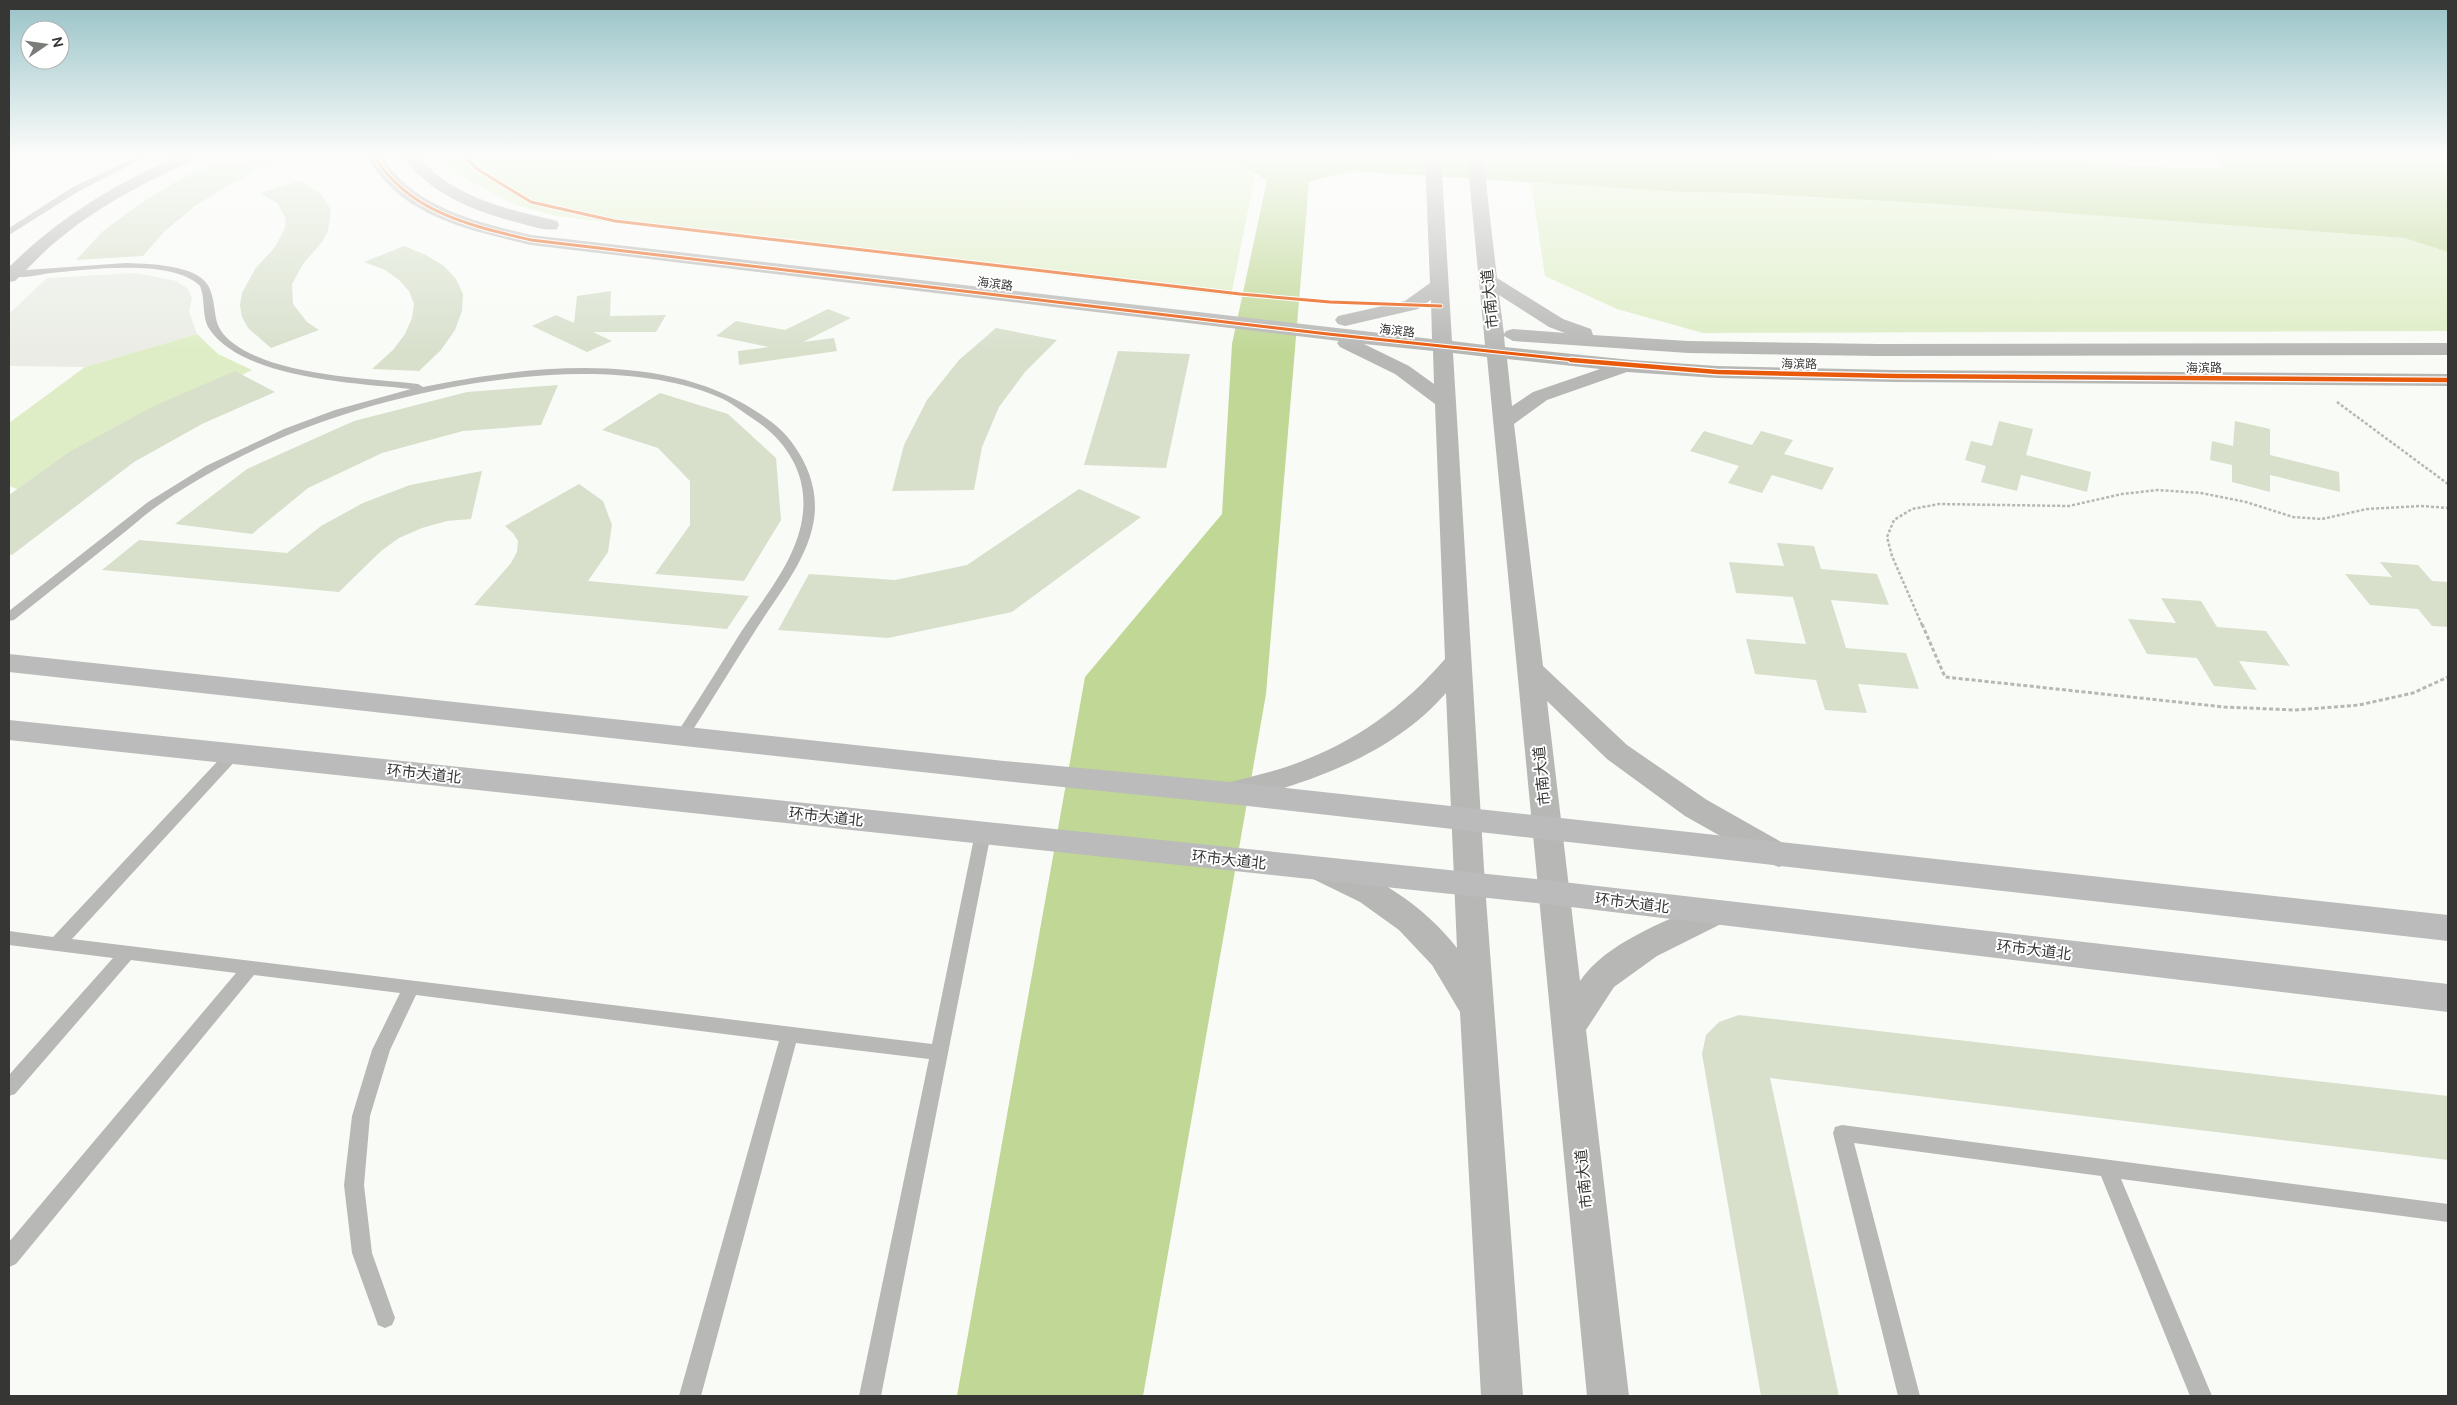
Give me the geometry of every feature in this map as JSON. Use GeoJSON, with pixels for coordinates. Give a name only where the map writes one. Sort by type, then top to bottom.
{"type":"FeatureCollection","features":[{"type":"Feature","properties":{"kind":"main road"},"geometry":{"type":"LineString","coordinates":[[9,663],[1004,771],[1230,793],[1779,856],[2448,928]]}},
{"type":"Feature","properties":{"kind":"main road","name":"环市大道北"},"geometry":{"type":"LineString","coordinates":[[9,730],[1554,893],[2448,998]]}},
{"type":"Feature","properties":{"kind":"street"},"geometry":{"type":"LineString","coordinates":[[10,276],[39,247],[70,222]]}},
{"type":"Feature","properties":{"kind":"street","name":"海滨路"},"geometry":{"type":"LineString","coordinates":[[463,222],[531,240],[1206,311],[1346,320],[1442,337]]}},
{"type":"Feature","properties":{"kind":"street","name":"海滨路"},"geometry":{"type":"LineString","coordinates":[[536,222],[548,225],[1206,311],[1328,334],[1442,337],[1495,342],[1631,366],[1717,372],[1884,376],[2448,380]]}},
{"type":"Feature","properties":{"kind":"street"},"geometry":{"type":"LineString","coordinates":[[1437,222],[1469,885],[1502,1396]]}},
{"type":"Feature","properties":{"kind":"street","name":"市南大道"},"geometry":{"type":"LineString","coordinates":[[1482,222],[1608,1396]]}},
{"type":"Feature","properties":{"kind":"street"},"geometry":{"type":"LineString","coordinates":[[1488,280],[1556,323],[1613,343]]}},
{"type":"Feature","properties":{"kind":"street"},"geometry":{"type":"LineString","coordinates":[[1346,320],[1411,305],[1440,285]]}},
{"type":"Feature","properties":{"kind":"street"},"geometry":{"type":"LineString","coordinates":[[1328,334],[1402,370],[1446,402]]}},
{"type":"Feature","properties":{"kind":"street","name":"海滨路"},"geometry":{"type":"LineString","coordinates":[[1495,342],[1878,350],[2448,349]]}},
{"type":"Feature","properties":{"kind":"street"},"geometry":{"type":"LineString","coordinates":[[1504,422],[1540,396],[1631,366]]}},
{"type":"Feature","properties":{"kind":"street"},"geometry":{"type":"LineString","coordinates":[[1230,793],[1281,780],[1313,768],[1371,741],[1407,716],[1436,690],[1458,661]]}},
{"type":"Feature","properties":{"kind":"street"},"geometry":{"type":"LineString","coordinates":[[1530,669],[1617,752],[1696,808],[1779,856]]}},
{"type":"Feature","properties":{"kind":"street"},"geometry":{"type":"LineString","coordinates":[[1322,869],[1362,887],[1399,910],[1431,938],[1457,973],[1477,1012]]}},
{"type":"Feature","properties":{"kind":"street"},"geometry":{"type":"LineString","coordinates":[[1568,1028],[1602,977],[1645,947],[1714,912]]}},
{"type":"Feature","properties":{"kind":"lane"},"geometry":{"type":"LineString","coordinates":[[9,232],[25,222]]}},
{"type":"Feature","properties":{"kind":"lane"},"geometry":{"type":"LineString","coordinates":[[10,276],[117,267],[172,270],[191,275],[204,284],[209,294],[207,307],[214,329],[235,348],[267,363],[311,374],[426,388]]}},
{"type":"Feature","properties":{"kind":"lane"},"geometry":{"type":"LineString","coordinates":[[9,617],[163,497],[224,460],[290,430],[358,406],[426,388],[494,376],[558,371],[619,372],[674,380],[722,395],[761,415],[789,442],[806,476],[809,514],[796,557],[682,736]]}},
{"type":"Feature","properties":{"kind":"lane"},"geometry":{"type":"LineString","coordinates":[[57,944],[233,754]]}},
{"type":"Feature","properties":{"kind":"lane"},"geometry":{"type":"LineString","coordinates":[[870,1396],[983,834]]}},
{"type":"Feature","properties":{"kind":"lane"},"geometry":{"type":"LineString","coordinates":[[9,938],[940,1052]]}},
{"type":"Feature","properties":{"kind":"lane"},"geometry":{"type":"LineString","coordinates":[[9,1088],[127,953]]}},
{"type":"Feature","properties":{"kind":"lane"},"geometry":{"type":"LineString","coordinates":[[9,1257],[250,968]]}},
{"type":"Feature","properties":{"kind":"lane"},"geometry":{"type":"LineString","coordinates":[[385,1318],[362,1253],[354,1184],[361,1116],[381,1050],[411,988]]}},
{"type":"Feature","properties":{"kind":"lane"},"geometry":{"type":"LineString","coordinates":[[690,1396],[790,1034]]}},
{"type":"Feature","properties":{"kind":"lane"},"geometry":{"type":"LineString","coordinates":[[1909,1396],[1842,1134],[2448,1213]]}},
{"type":"Feature","properties":{"kind":"lane"},"geometry":{"type":"LineString","coordinates":[[2107,1168],[2201,1396]]}},
{"type":"Feature","properties":{"kind":"path"},"geometry":{"type":"LineString","coordinates":[[2307,379],[2448,484]]}},
{"type":"Feature","properties":{"kind":"path"},"geometry":{"type":"LineString","coordinates":[[2448,508],[2421,506],[2367,509],[2322,519],[2293,517],[2246,502],[2201,493],[2158,490],[2122,494],[2088,503],[2056,507],[1938,504],[1912,509],[1894,520],[1887,537],[1892,556],[1945,677],[2224,706],[2295,710],[2359,705],[2413,693],[2448,677]]}},
{"type":"Feature","properties":{"kind":"shaded area"},"geometry":{"type":"Polygon","coordinates":[[[603,222],[1246,222],[1231,296],[603,222]]]}},
{"type":"Feature","properties":{"kind":"shaded area"},"geometry":{"type":"Polygon","coordinates":[[[1258,222],[1306,222],[1266,694],[1143,1396],[957,1396],[1085,677],[1222,514],[1232,344],[1258,222]]]}},
{"type":"Feature","properties":{"kind":"shaded area"},"geometry":{"type":"Polygon","coordinates":[[[1537,222],[2179,222],[2404,238],[2448,252],[2448,331],[1703,333],[1617,309],[1545,276],[1537,222]]]}},
{"type":"Feature","properties":{"kind":"shaded area"},"geometry":{"type":"Polygon","coordinates":[[[2179,222],[2448,222],[2448,252],[2404,238],[2179,222]]]}},
{"type":"Feature","properties":{"kind":"shaded area"},"geometry":{"type":"Polygon","coordinates":[[[136,273],[176,281],[187,288],[192,298],[189,311],[197,334],[85,367],[9,366],[9,314],[47,278],[136,273]]]}},
{"type":"Feature","properties":{"kind":"shaded area"},"geometry":{"type":"Polygon","coordinates":[[[197,334],[218,354],[252,370],[105,442],[25,492],[9,486],[9,423],[85,367],[197,334]]]}},
{"type":"Feature","properties":{"kind":"building"},"geometry":{"type":"Polygon","coordinates":[[[116,222],[176,222],[165,231],[143,256],[76,260],[102,232],[116,222]]]}},
{"type":"Feature","properties":{"kind":"building"},"geometry":{"type":"Polygon","coordinates":[[[286,222],[329,222],[328,231],[322,242],[303,264],[292,284],[293,304],[307,322],[319,330],[271,348],[248,328],[242,317],[240,305],[242,293],[255,269],[275,247],[285,228],[286,222]]]}},
{"type":"Feature","properties":{"kind":"building"},"geometry":{"type":"Polygon","coordinates":[[[404,246],[426,255],[444,266],[456,279],[463,294],[462,311],[455,330],[441,350],[419,371],[372,369],[393,350],[405,334],[412,318],[414,304],[409,291],[399,280],[385,270],[364,262],[404,246]]]}},
{"type":"Feature","properties":{"kind":"building"},"geometry":{"type":"Polygon","coordinates":[[[611,291],[610,316],[666,315],[656,332],[593,332],[612,341],[587,352],[532,326],[556,315],[574,323],[577,296],[611,291]]]}},
{"type":"Feature","properties":{"kind":"building"},"geometry":{"type":"Polygon","coordinates":[[[828,309],[851,318],[803,342],[834,338],[837,351],[739,365],[738,351],[769,347],[716,336],[736,321],[785,330],[828,309]]]}},
{"type":"Feature","properties":{"kind":"building"},"geometry":{"type":"Polygon","coordinates":[[[996,328],[1057,340],[1025,372],[999,407],[982,447],[974,490],[892,491],[904,445],[927,400],[959,360],[996,328]]]}},
{"type":"Feature","properties":{"kind":"building"},"geometry":{"type":"Polygon","coordinates":[[[1118,351],[1190,354],[1166,468],[1084,465],[1118,351]]]}},
{"type":"Feature","properties":{"kind":"building"},"geometry":{"type":"Polygon","coordinates":[[[235,371],[275,392],[202,424],[134,462],[12,555],[9,554],[9,495],[69,452],[154,406],[235,371]]]}},
{"type":"Feature","properties":{"kind":"building"},"geometry":{"type":"Polygon","coordinates":[[[558,385],[541,425],[463,431],[382,453],[308,488],[252,534],[175,524],[247,469],[354,421],[467,392],[558,385]]]}},
{"type":"Feature","properties":{"kind":"building"},"geometry":{"type":"Polygon","coordinates":[[[660,393],[728,414],[776,458],[781,520],[744,581],[655,574],[690,525],[690,481],[658,448],[602,430],[660,393]]]}},
{"type":"Feature","properties":{"kind":"building"},"geometry":{"type":"Polygon","coordinates":[[[1999,421],[2033,429],[2026,455],[2091,472],[2087,492],[2021,475],[2017,491],[1981,482],[1986,466],[1965,460],[1971,441],[1992,446],[1999,421]]]}},
{"type":"Feature","properties":{"kind":"building"},"geometry":{"type":"Polygon","coordinates":[[[2235,421],[2270,429],[2270,455],[2339,472],[2340,492],[2270,475],[2270,492],[2232,482],[2232,465],[2210,460],[2212,441],[2233,446],[2235,421]]]}},
{"type":"Feature","properties":{"kind":"building"},"geometry":{"type":"Polygon","coordinates":[[[1704,431],[1752,445],[1761,431],[1793,440],[1784,454],[1834,468],[1822,490],[1772,475],[1762,493],[1728,483],[1739,466],[1690,451],[1704,431]]]}},
{"type":"Feature","properties":{"kind":"building"},"geometry":{"type":"Polygon","coordinates":[[[482,471],[471,519],[447,521],[422,528],[399,538],[381,551],[339,592],[102,570],[139,540],[287,553],[321,526],[363,503],[410,485],[482,471]]]}},
{"type":"Feature","properties":{"kind":"building"},"geometry":{"type":"Polygon","coordinates":[[[579,484],[603,501],[612,525],[608,552],[588,581],[749,596],[727,629],[474,605],[511,563],[517,552],[518,541],[505,526],[579,484]]]}},
{"type":"Feature","properties":{"kind":"building"},"geometry":{"type":"Polygon","coordinates":[[[1079,489],[1141,517],[1012,612],[888,638],[778,630],[809,574],[895,580],[967,565],[1079,489]]]}},
{"type":"Feature","properties":{"kind":"building"},"geometry":{"type":"Polygon","coordinates":[[[1777,543],[1814,546],[1821,569],[1877,574],[1889,605],[1831,600],[1846,648],[1906,653],[1919,689],[1858,684],[1867,713],[1825,710],[1816,680],[1755,674],[1746,639],[1806,644],[1793,597],[1736,593],[1729,562],[1784,566],[1777,543]]]}},
{"type":"Feature","properties":{"kind":"building"},"geometry":{"type":"Polygon","coordinates":[[[2380,562],[2418,565],[2432,581],[2448,582],[2448,627],[2432,626],[2418,609],[2370,605],[2345,574],[2392,577],[2380,562]]]}},
{"type":"Feature","properties":{"kind":"building"},"geometry":{"type":"Polygon","coordinates":[[[2161,598],[2201,601],[2217,627],[2266,631],[2290,666],[2239,661],[2257,690],[2214,686],[2197,658],[2147,654],[2128,619],[2176,623],[2161,598]]]}},
{"type":"Feature","properties":{"kind":"building"},"geometry":{"type":"Polygon","coordinates":[[[1739,1015],[2448,1096],[2448,1160],[1770,1078],[1839,1396],[1761,1396],[1702,1054],[1706,1035],[1719,1022],[1739,1015]]]}},
{"type":"Feature","properties":{"kind":"cycle path"},"geometry":{"type":"LineString","coordinates":[[464,222],[531,240],[1328,334],[1631,366],[1717,372],[1894,376],[2448,380]]}},
{"type":"Feature","properties":{"kind":"cycle path"},"geometry":{"type":"LineString","coordinates":[[620,222],[1240,294],[1330,302],[1441,306]]}}]}
